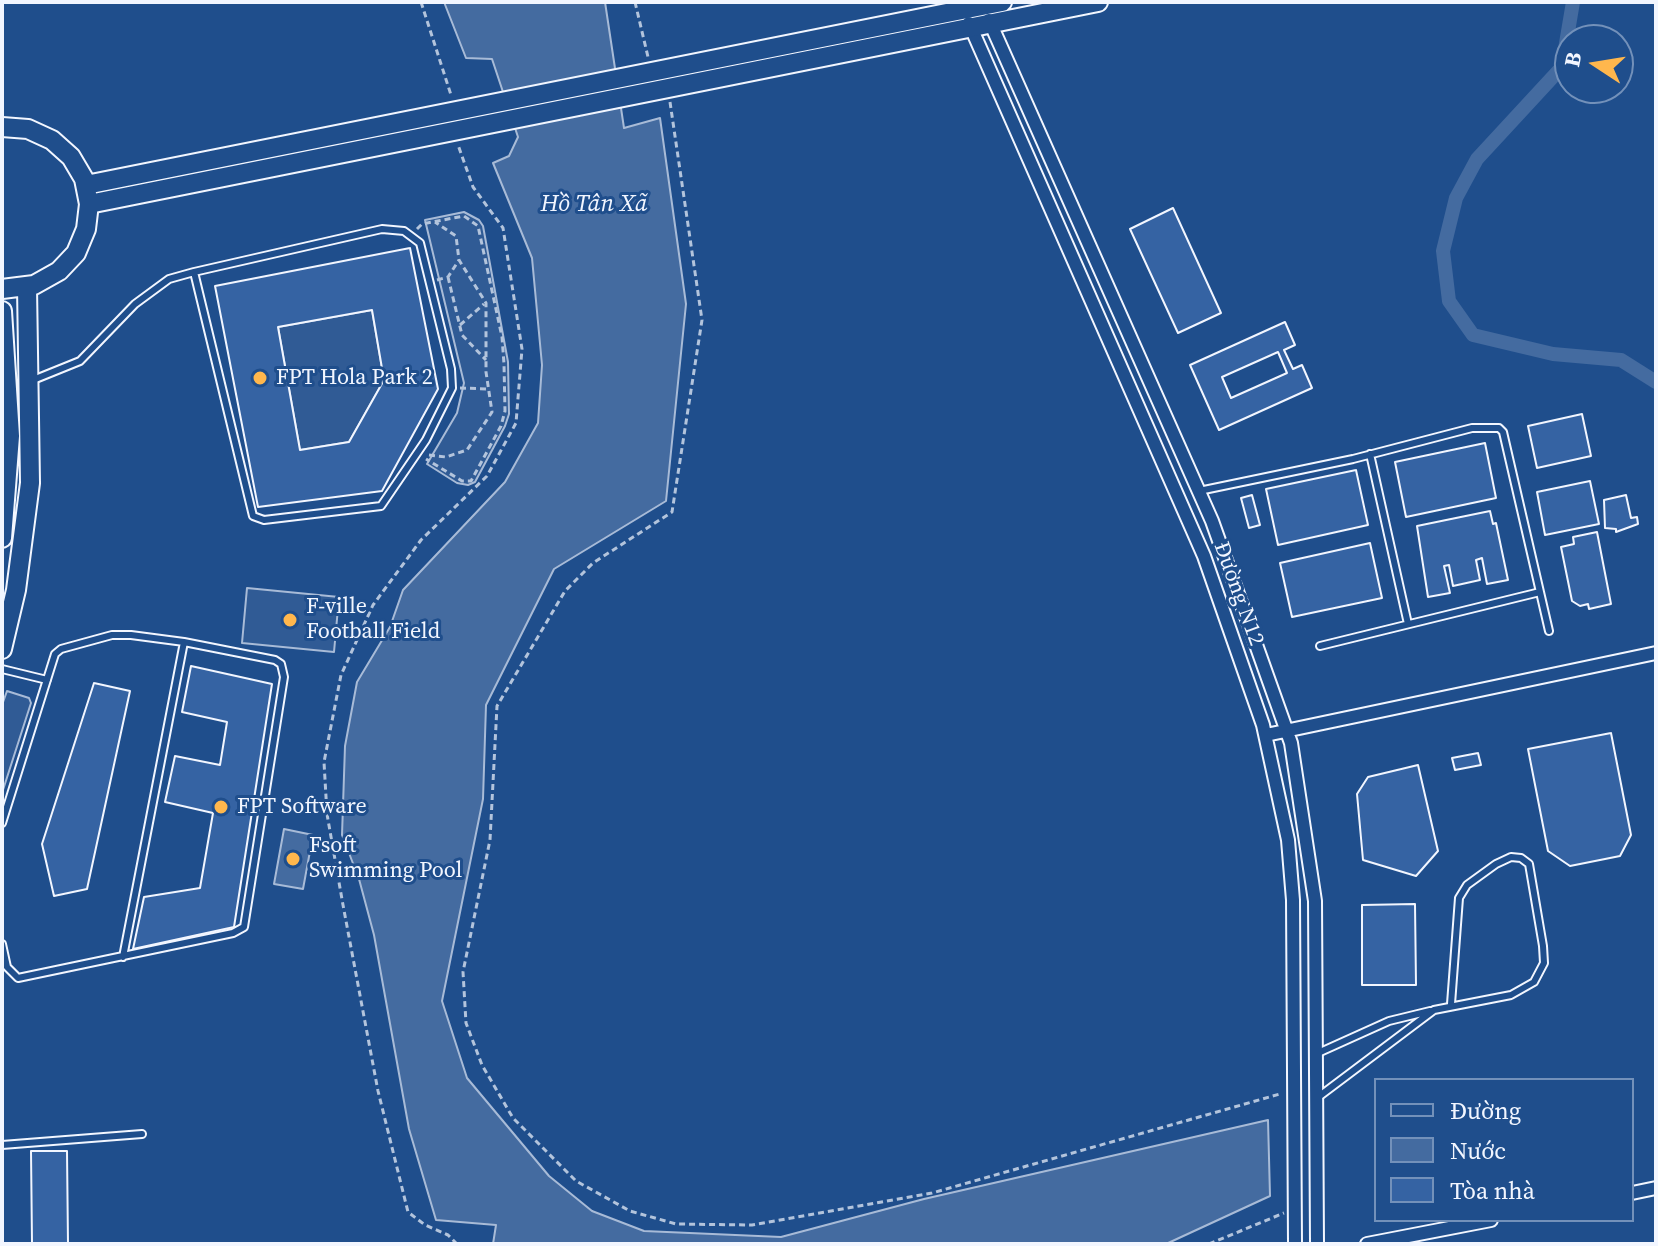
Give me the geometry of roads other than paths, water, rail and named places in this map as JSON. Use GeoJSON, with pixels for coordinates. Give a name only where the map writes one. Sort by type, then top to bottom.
{"type":"FeatureCollection","features":[{"type":"Feature","properties":{"kind":"street"},"geometry":{"type":"LineString","coordinates":[[87,194],[456,110],[652,70],[989,8],[1098,2]]}},
{"type":"Feature","properties":{"kind":"street","name":"Đường N12"},"geometry":{"type":"LineString","coordinates":[[989,8],[1199,491],[1287,731],[1300,790],[1315,901],[1317,1244]]}},
{"type":"Feature","properties":{"kind":"street"},"geometry":{"type":"LineString","coordinates":[[87,194],[634,96],[964,13]]}},
{"type":"Feature","properties":{"kind":"street","name":"Đường N12"},"geometry":{"type":"LineString","coordinates":[[964,13],[1204,556],[1266,735],[1288,840],[1293,900],[1295,1244]]}},
{"type":"Feature","properties":{"kind":"street"},"geometry":{"type":"LineString","coordinates":[[2,126],[28,129],[52,140],[71,157],[87,194],[86,229],[76,253],[59,271],[27,287],[2,289]]}},
{"type":"Feature","properties":{"kind":"street"},"geometry":{"type":"LineString","coordinates":[[2,649],[26,528],[31,445],[27,287]]}},
{"type":"Feature","properties":{"kind":"street"},"geometry":{"type":"LineString","coordinates":[[2,311],[10,436],[2,538]]}},
{"type":"Feature","properties":{"kind":"street"},"geometry":{"type":"LineString","coordinates":[[1266,735],[1656,653]]}},
{"type":"Feature","properties":{"kind":"street"},"geometry":{"type":"LineString","coordinates":[[1634,1193],[1656,1188]]}},
{"type":"Feature","properties":{"kind":"street"},"geometry":{"type":"LineString","coordinates":[[1367,1244],[1481,1222]]}},
{"type":"Feature","properties":{"kind":"lane"},"geometry":{"type":"LineString","coordinates":[[29,382],[80,361],[135,304],[169,279],[194,272],[382,229],[395,228],[412,234],[420,243],[451,369],[452,388],[442,414],[381,506],[264,520],[253,516],[194,272]]}},
{"type":"Feature","properties":{"kind":"lane"},"geometry":{"type":"LineString","coordinates":[[1199,491],[1472,428],[1499,428],[1503,432],[1549,631]]}},
{"type":"Feature","properties":{"kind":"lane"},"geometry":{"type":"LineString","coordinates":[[1370,454],[1408,624]]}},
{"type":"Feature","properties":{"kind":"lane"},"geometry":{"type":"LineString","coordinates":[[1320,646],[1540,592]]}},
{"type":"Feature","properties":{"kind":"lane"},"geometry":{"type":"LineString","coordinates":[[2,823],[55,654],[95,639],[131,635],[275,660],[284,673],[248,919],[244,927],[233,933],[18,978],[7,967],[2,944]]}},
{"type":"Feature","properties":{"kind":"lane"},"geometry":{"type":"LineString","coordinates":[[123,957],[184,642]]}},
{"type":"Feature","properties":{"kind":"lane"},"geometry":{"type":"LineString","coordinates":[[2,669],[47,680]]}},
{"type":"Feature","properties":{"kind":"lane"},"geometry":{"type":"LineString","coordinates":[[1318,1053],[1389,1021],[1451,1004],[1511,995],[1534,982],[1540,972],[1543,946],[1529,864],[1521,858],[1511,857],[1496,864],[1467,885],[1459,898],[1451,1004]]}},
{"type":"Feature","properties":{"kind":"lane"},"geometry":{"type":"LineString","coordinates":[[1317,1098],[1434,1010]]}},
{"type":"Feature","properties":{"kind":"lane"},"geometry":{"type":"LineString","coordinates":[[2,1145],[142,1134]]}},
{"type":"Feature","properties":{"kind":"water","name":"Hồ Tân Xã"},"geometry":{"type":"Polygon","coordinates":[[[444,2],[605,2],[624,128],[660,118],[686,304],[666,501],[554,569],[486,705],[483,799],[442,1001],[467,1078],[549,1176],[592,1211],[644,1231],[781,1237],[924,1199],[1268,1120],[1270,1196],[1166,1244],[493,1244],[496,1225],[436,1220],[409,1129],[374,935],[359,879],[342,835],[345,746],[357,682],[390,627],[403,590],[505,482],[538,423],[542,365],[532,258],[493,163],[509,156],[518,137],[492,59],[466,58],[444,2]]]}},
{"type":"Feature","properties":{"kind":"water","name":"Fsoft Swimming Pool"},"geometry":{"type":"Polygon","coordinates":[[[284,829],[313,835],[303,889],[274,884],[284,829]]]}},
{"type":"Feature","properties":{"kind":"waterway"},"geometry":{"type":"LineString","coordinates":[[1573,2],[1562,67],[1477,159],[1456,198],[1443,251],[1449,301],[1473,335],[1553,354],[1621,360],[1656,382]]}},
{"type":"Feature","properties":{"kind":"place","name":"FPT Hola Park 2"},"geometry":{"type":"Point","coordinates":[260,378]}},
{"type":"Feature","properties":{"kind":"place","name":"F-ville Football Field"},"geometry":{"type":"Point","coordinates":[290,620]}},
{"type":"Feature","properties":{"kind":"place","name":"FPT Software"},"geometry":{"type":"Point","coordinates":[221,807]}},
{"type":"Feature","properties":{"kind":"place","name":"Fsoft Swimming Pool"},"geometry":{"type":"Point","coordinates":[293,859]}}]}
